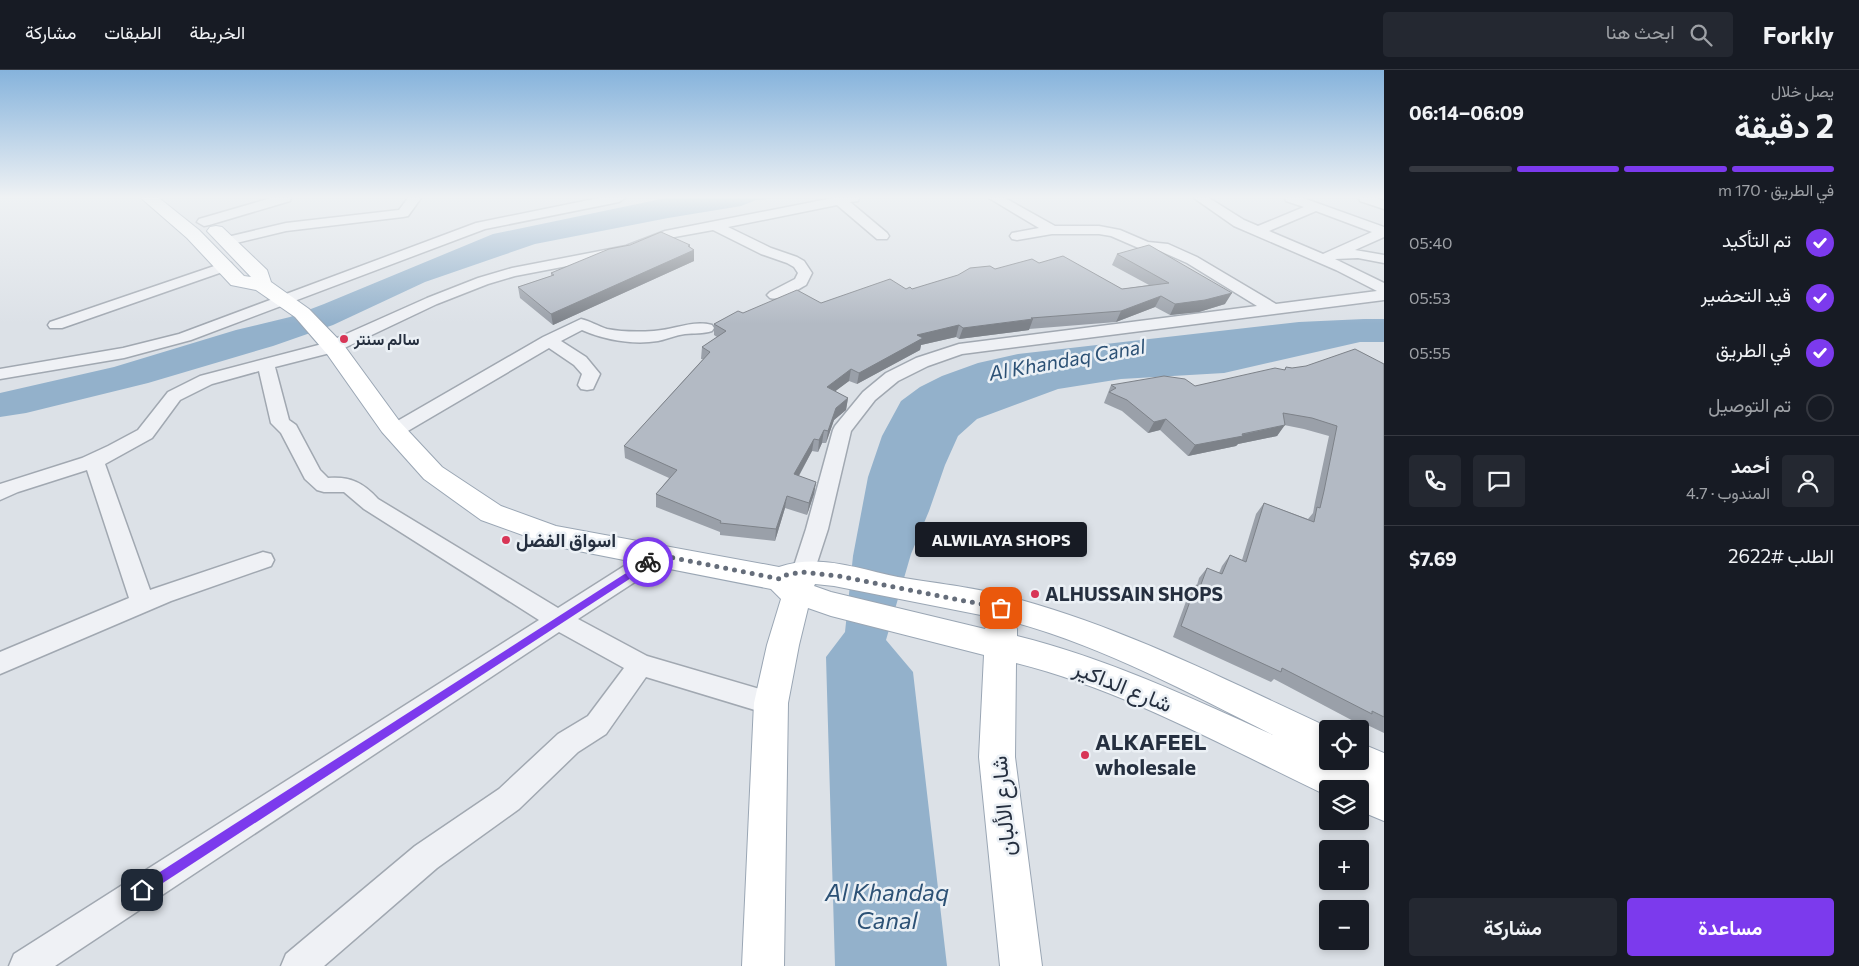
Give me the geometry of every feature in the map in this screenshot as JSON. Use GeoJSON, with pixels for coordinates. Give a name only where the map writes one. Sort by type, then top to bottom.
{"type":"FeatureCollection","features":[{"type":"Feature","properties":{"kind":"main road"},"geometry":{"type":"LineString","coordinates":[[199,240],[226,266],[238,281],[262,286],[287,301],[329,344],[394,431],[433,473],[491,513],[553,536],[835,590]]}},
{"type":"Feature","properties":{"kind":"main road"},"geometry":{"type":"LineString","coordinates":[[228,241],[260,274],[262,286]]}},
{"type":"Feature","properties":{"kind":"main road"},"geometry":{"type":"LineString","coordinates":[[763,966],[771,703],[793,581]]}},
{"type":"Feature","properties":{"kind":"main road","name":"شارع الداكير"},"geometry":{"type":"LineString","coordinates":[[835,590],[913,592],[1020,612],[1104,640],[1319,740]]}},
{"type":"Feature","properties":{"kind":"main road","name":"شارع الداكير"},"geometry":{"type":"LineString","coordinates":[[835,590],[911,625],[1059,660],[1145,693],[1334,780]]}},
{"type":"Feature","properties":{"kind":"main road","name":"شارع الألبان"},"geometry":{"type":"LineString","coordinates":[[1001,608],[997,757],[1021,966]]}},
{"type":"Feature","properties":{"kind":"main road"},"geometry":{"type":"LineString","coordinates":[[1369,764],[1384,771]]}},
{"type":"Feature","properties":{"kind":"main road"},"geometry":{"type":"LineString","coordinates":[[1369,796],[1384,803]]}},
{"type":"Feature","properties":{"kind":"street"},"geometry":{"type":"LineString","coordinates":[[228,241],[233,240]]}},
{"type":"Feature","properties":{"kind":"street"},"geometry":{"type":"LineString","coordinates":[[0,374],[124,353],[185,337],[287,301],[445,240]]}},
{"type":"Feature","properties":{"kind":"street"},"geometry":{"type":"LineString","coordinates":[[0,493],[11,487],[89,463],[124,447],[145,434],[174,396],[206,380],[329,344],[432,300],[483,281],[512,272],[630,250],[654,240]]}},
{"type":"Feature","properties":{"kind":"street"},"geometry":{"type":"LineString","coordinates":[[744,240],[766,251],[792,260],[803,269],[805,273],[801,282],[774,295]]}},
{"type":"Feature","properties":{"kind":"street"},"geometry":{"type":"LineString","coordinates":[[1131,240],[1146,246],[1163,247],[1216,273],[1274,309]]}},
{"type":"Feature","properties":{"kind":"street"},"geometry":{"type":"LineString","coordinates":[[1278,240],[1384,289]]}},
{"type":"Feature","properties":{"kind":"street"},"geometry":{"type":"LineString","coordinates":[[1323,259],[1366,240]]}},
{"type":"Feature","properties":{"kind":"street"},"geometry":{"type":"LineString","coordinates":[[1323,259],[1335,255],[1358,254],[1384,259]]}},
{"type":"Feature","properties":{"kind":"street"},"geometry":{"type":"LineString","coordinates":[[56,326],[226,266]]}},
{"type":"Feature","properties":{"kind":"street"},"geometry":{"type":"LineString","coordinates":[[793,581],[817,529],[842,430],[870,396],[892,377],[908,368],[959,349],[1384,295]]}},
{"type":"Feature","properties":{"kind":"street"},"geometry":{"type":"LineString","coordinates":[[394,431],[548,341],[581,324],[603,333],[635,337],[657,336],[684,329],[706,328]]}},
{"type":"Feature","properties":{"kind":"street"},"geometry":{"type":"LineString","coordinates":[[548,341],[580,361],[590,371],[591,374],[587,385]]}},
{"type":"Feature","properties":{"kind":"street"},"geometry":{"type":"LineString","coordinates":[[266,364],[280,423],[289,429],[312,474],[324,485],[342,483],[356,487],[371,504],[558,620],[641,665],[771,703]]}},
{"type":"Feature","properties":{"kind":"street"},"geometry":{"type":"LineString","coordinates":[[89,463],[96,466],[142,602]]}},
{"type":"Feature","properties":{"kind":"street"},"geometry":{"type":"LineString","coordinates":[[26,966],[659,555]]}},
{"type":"Feature","properties":{"kind":"street"},"geometry":{"type":"LineString","coordinates":[[0,663],[142,602],[206,578],[263,560]]}},
{"type":"Feature","properties":{"kind":"street"},"geometry":{"type":"LineString","coordinates":[[298,966],[426,857],[509,799],[568,743],[597,725],[641,665]]}},
{"type":"Feature","properties":{"kind":"water"},"geometry":{"type":"Polygon","coordinates":[[[479,240],[556,240],[535,244],[425,282],[333,325],[273,346],[148,383],[26,413],[0,417],[0,393],[114,367],[236,330],[290,317],[479,240]]]}},
{"type":"Feature","properties":{"kind":"water","name":"Al Khandaq Canal"},"geometry":{"type":"Polygon","coordinates":[[[1384,319],[1384,342],[1360,342],[1224,373],[1121,379],[1058,389],[977,419],[958,436],[911,554],[886,640],[913,672],[947,966],[835,966],[826,657],[845,632],[853,556],[868,477],[882,436],[901,401],[920,387],[942,376],[978,363],[1018,354],[1299,322],[1384,319]]]}},
{"type":"Feature","properties":{"kind":"building"},"geometry":{"type":"Polygon","coordinates":[[[642,240],[678,240],[690,245],[688,246],[694,250],[551,314],[518,287],[554,275],[551,273],[609,249],[630,245],[642,240]]]}},
{"type":"Feature","properties":{"kind":"building"},"geometry":{"type":"Polygon","coordinates":[[[1149,245],[1232,293],[1205,300],[1175,304],[1161,296],[1121,311],[1031,318],[1033,319],[963,328],[959,325],[917,335],[923,338],[859,373],[851,369],[827,387],[848,398],[836,408],[828,431],[824,430],[819,440],[814,439],[794,474],[816,482],[809,503],[787,496],[776,529],[720,523],[721,521],[656,494],[677,470],[624,446],[710,352],[702,347],[726,331],[714,324],[738,311],[743,313],[797,290],[821,303],[890,279],[906,289],[910,287],[912,289],[958,275],[970,268],[990,266],[995,269],[1032,259],[1039,263],[1063,256],[1122,289],[1169,283],[1117,254],[1149,245]]]}},
{"type":"Feature","properties":{"kind":"building"},"geometry":{"type":"Polygon","coordinates":[[[1355,349],[1384,364],[1384,717],[1372,711],[1372,714],[1282,668],[1281,672],[1181,626],[1196,585],[1200,587],[1207,568],[1222,574],[1230,555],[1246,562],[1264,503],[1314,522],[1317,507],[1320,508],[1337,426],[1312,418],[1283,413],[1285,425],[1242,434],[1243,436],[1195,445],[1166,419],[1154,422],[1127,400],[1109,392],[1116,388],[1111,385],[1164,376],[1185,379],[1195,386],[1275,368],[1285,370],[1286,367],[1306,366],[1355,349]]]}},
{"type":"Feature","properties":{"kind":"way so far"},"geometry":{"type":"LineString","coordinates":[[648,562],[659,555],[780,579],[786,575],[803,572],[838,576],[1001,608]]}},
{"type":"Feature","properties":{"kind":"place","name":"سالم سنتر"},"geometry":{"type":"Point","coordinates":[344,339]}},
{"type":"Feature","properties":{"kind":"place","name":"اسواق الفضل"},"geometry":{"type":"Point","coordinates":[506,540]}},
{"type":"Feature","properties":{"kind":"place","name":"ALHUSSAIN SHOPS"},"geometry":{"type":"Point","coordinates":[1035,594]}},
{"type":"Feature","properties":{"kind":"place","name":"ALWILAYA SHOPS"},"geometry":{"type":"Point","coordinates":[1001,608]}},
{"type":"Feature","properties":{"kind":"place","name":"ALKAFEEL wholesale"},"geometry":{"type":"Point","coordinates":[1085,755]}},
{"type":"Feature","properties":{"kind":"route"},"geometry":{"type":"LineString","coordinates":[[142,890],[648,562]]}}]}
